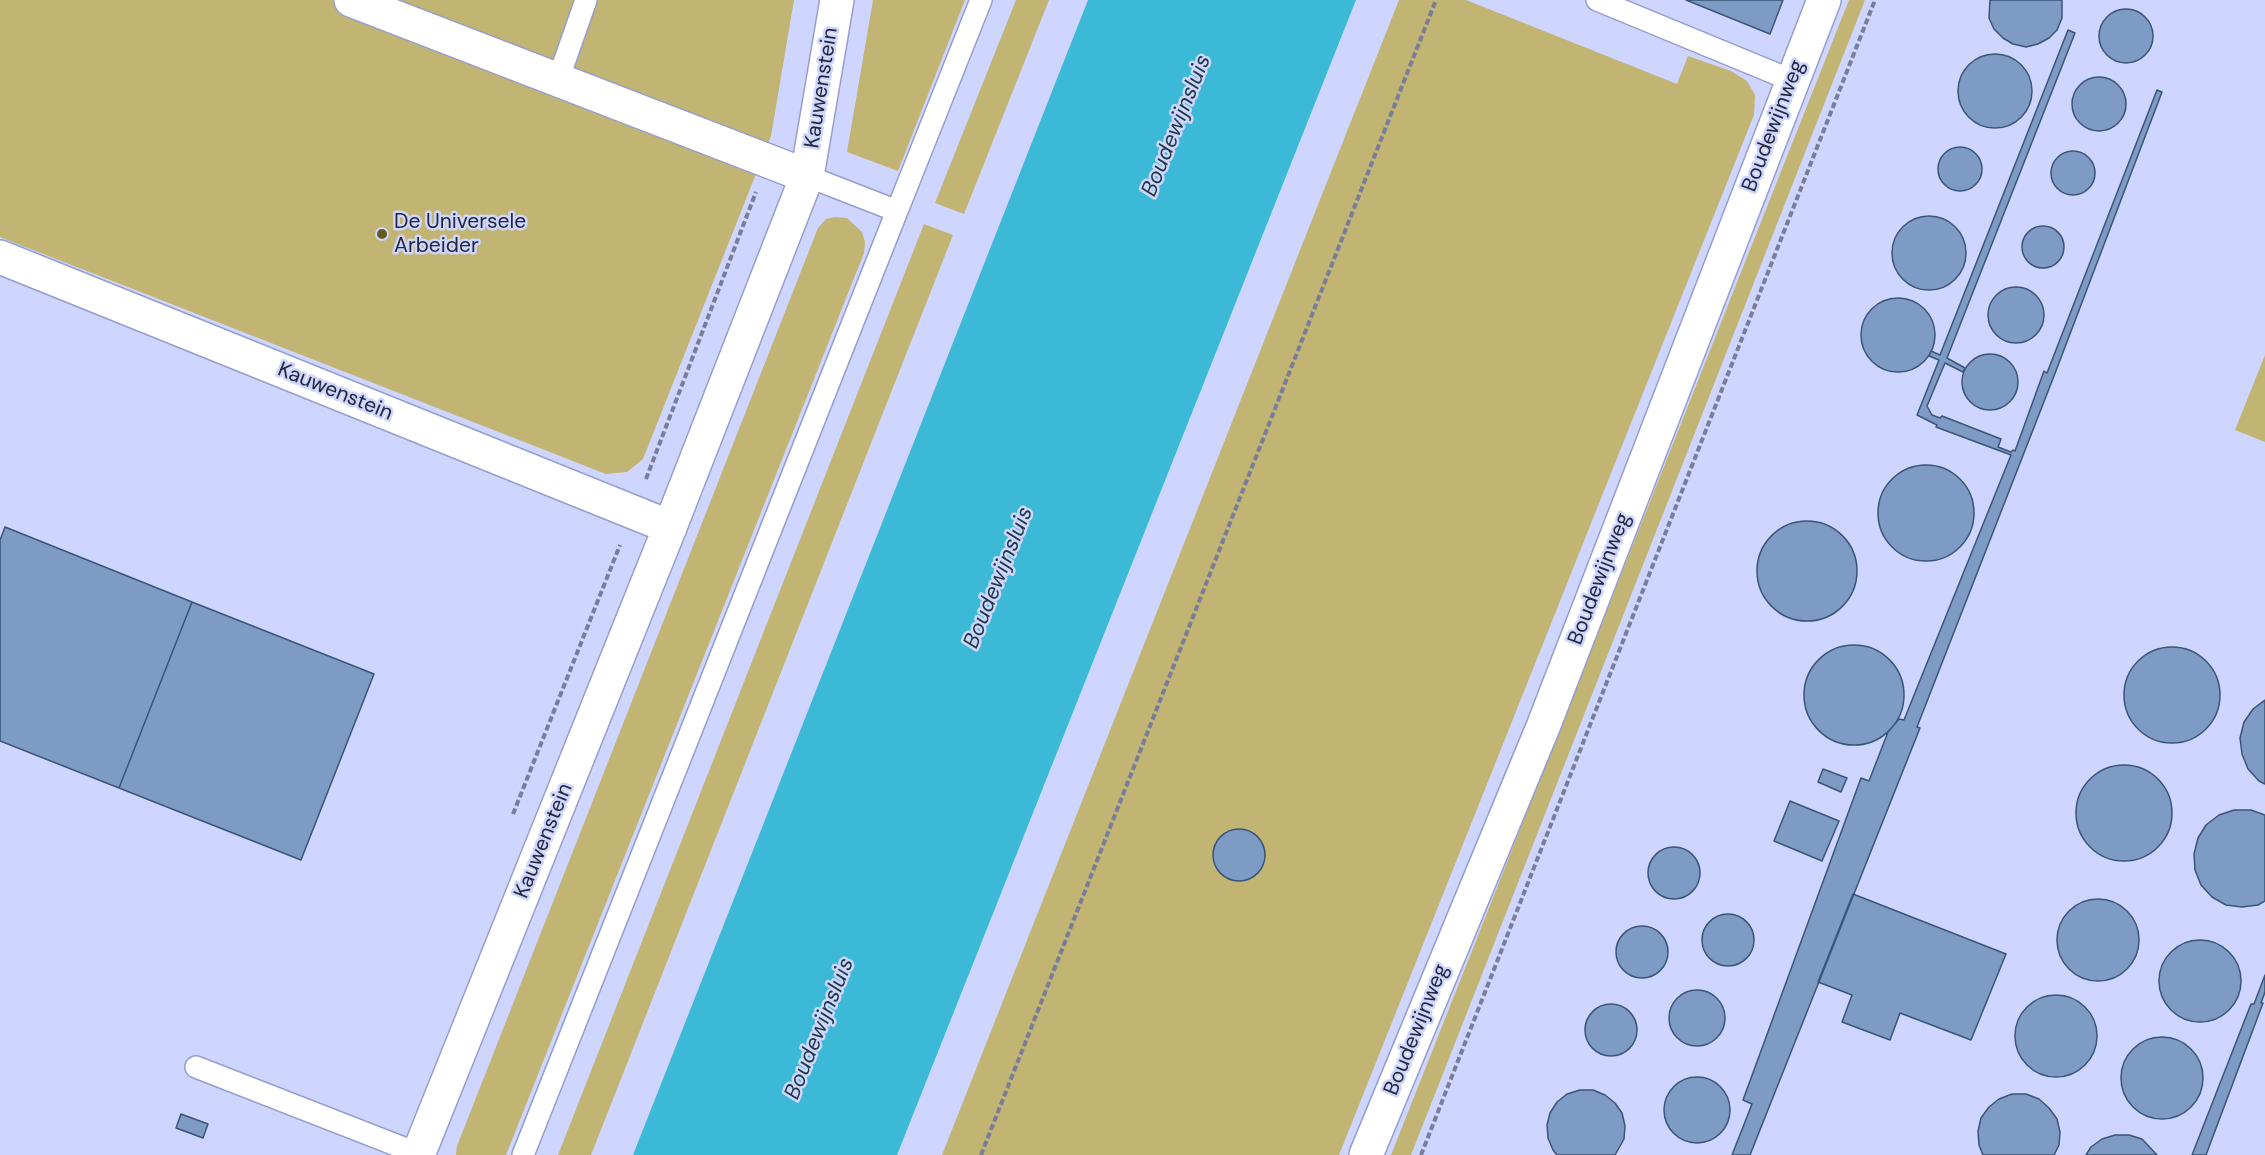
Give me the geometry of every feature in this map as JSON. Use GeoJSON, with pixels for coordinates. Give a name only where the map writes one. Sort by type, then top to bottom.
{"type":"FeatureCollection","features":[{"type":"Feature","properties":{"kind":"street","name":"Kauwenstein"},"geometry":{"type":"LineString","coordinates":[[351,0],[807,176]]}},
{"type":"Feature","properties":{"kind":"street","name":"Kauwenstein"},"geometry":{"type":"LineString","coordinates":[[419,1155],[670,527],[807,176],[837,0]]}},
{"type":"Feature","properties":{"kind":"street","name":"Boudewijnweg"},"geometry":{"type":"LineString","coordinates":[[1366,1155],[1543,727],[1791,80],[1824,0]]}},
{"type":"Feature","properties":{"kind":"street","name":"Kauwenstein"},"geometry":{"type":"LineString","coordinates":[[0,257],[670,527]]}},
{"type":"Feature","properties":{"kind":"lane"},"geometry":{"type":"LineString","coordinates":[[558,80],[586,0]]}},
{"type":"Feature","properties":{"kind":"lane"},"geometry":{"type":"LineString","coordinates":[[523,1155],[981,0]]}},
{"type":"Feature","properties":{"kind":"lane"},"geometry":{"type":"LineString","coordinates":[[1597,0],[1791,80]]}},
{"type":"Feature","properties":{"kind":"lane"},"geometry":{"type":"LineString","coordinates":[[807,176],[897,211]]}},
{"type":"Feature","properties":{"kind":"lane"},"geometry":{"type":"LineString","coordinates":[[196,1067],[419,1155]]}},
{"type":"Feature","properties":{"kind":"path"},"geometry":{"type":"LineString","coordinates":[[981,1155],[1437,0]]}},
{"type":"Feature","properties":{"kind":"path","name":"Boudewijnweg"},"geometry":{"type":"LineString","coordinates":[[1421,1155],[1875,0]]}},
{"type":"Feature","properties":{"kind":"path"},"geometry":{"type":"LineString","coordinates":[[511,821],[768,161]]}},
{"type":"Feature","properties":{"kind":"shaded area"},"geometry":{"type":"Polygon","coordinates":[[[0,0],[794,0],[771,136],[643,459],[627,472],[606,474],[0,237],[0,0]]]}},
{"type":"Feature","properties":{"kind":"shaded area"},"geometry":{"type":"Polygon","coordinates":[[[873,0],[965,0],[898,171],[847,152],[873,0]]]}},
{"type":"Feature","properties":{"kind":"shaded area"},"geometry":{"type":"Polygon","coordinates":[[[1016,0],[1049,0],[964,214],[935,203],[1016,0]]]}},
{"type":"Feature","properties":{"kind":"shaded area"},"geometry":{"type":"Polygon","coordinates":[[[1399,0],[1466,0],[1677,84],[1688,56],[1731,71],[1747,81],[1755,95],[1754,115],[1339,1155],[942,1155],[1399,0]]]}},
{"type":"Feature","properties":{"kind":"shaded area"},"geometry":{"type":"Polygon","coordinates":[[[1849,0],[1865,0],[1411,1155],[1391,1155],[1849,0]]]}},
{"type":"Feature","properties":{"kind":"shaded area"},"geometry":{"type":"Polygon","coordinates":[[[847,218],[862,232],[865,242],[864,253],[506,1155],[456,1155],[457,1146],[818,228],[826,219],[847,218]]]}},
{"type":"Feature","properties":{"kind":"shaded area"},"geometry":{"type":"Polygon","coordinates":[[[924,224],[953,235],[591,1155],[558,1155],[924,224]]]}},
{"type":"Feature","properties":{"kind":"shaded area"},"geometry":{"type":"Polygon","coordinates":[[[2265,355],[2265,442],[2235,430],[2265,355]]]}},
{"type":"Feature","properties":{"kind":"water","name":"Boudewijnsluis"},"geometry":{"type":"Polygon","coordinates":[[[1088,0],[1356,0],[897,1155],[633,1155],[1088,0]]]}},
{"type":"Feature","properties":{"kind":"building"},"geometry":{"type":"Polygon","coordinates":[[[1686,0],[1783,0],[1770,34],[1686,0]]]}},
{"type":"Feature","properties":{"kind":"building"},"geometry":{"type":"Polygon","coordinates":[[[1990,0],[2062,0],[2062,18],[2057,30],[2038,44],[2026,47],[2013,44],[1994,29],[1989,18],[1990,0]]]}},
{"type":"Feature","properties":{"kind":"building"},"geometry":{"type":"Polygon","coordinates":[[[2121,9],[2131,9],[2141,13],[2149,21],[2153,36],[2149,51],[2141,59],[2131,63],[2121,63],[2111,59],[2103,51],[2099,41],[2099,31],[2103,21],[2111,13],[2121,9]]]}},
{"type":"Feature","properties":{"kind":"building"},"geometry":{"type":"Polygon","coordinates":[[[2068,30],[2075,33],[1947,358],[1965,368],[1963,372],[1945,363],[1927,406],[1932,415],[1940,418],[1942,416],[2001,439],[1998,447],[2011,452],[2015,451],[2044,371],[2047,373],[2157,90],[2162,92],[1917,727],[1920,728],[1750,1155],[1732,1155],[1752,1104],[1743,1100],[1861,778],[1869,781],[1888,732],[1899,719],[1904,720],[2011,455],[1936,427],[1937,425],[1917,415],[1939,360],[1929,356],[1931,351],[1940,355],[2068,30]]]}},
{"type":"Feature","properties":{"kind":"building"},"geometry":{"type":"Polygon","coordinates":[[[1988,54],[2002,54],[2016,60],[2026,70],[2032,84],[2032,98],[2026,112],[2016,122],[2002,128],[1988,128],[1974,122],[1964,112],[1958,98],[1958,84],[1964,70],[1974,60],[1988,54]]]}},
{"type":"Feature","properties":{"kind":"building"},"geometry":{"type":"Polygon","coordinates":[[[2094,77],[2104,77],[2114,81],[2122,89],[2126,104],[2122,119],[2114,127],[2104,131],[2094,131],[2084,127],[2076,119],[2072,109],[2072,99],[2076,89],[2084,81],[2094,77]]]}},
{"type":"Feature","properties":{"kind":"building"},"geometry":{"type":"Polygon","coordinates":[[[1960,147],[1969,148],[1976,153],[1981,160],[1981,178],[1976,185],[1969,190],[1960,191],[1951,190],[1944,185],[1939,178],[1938,169],[1939,160],[1944,153],[1951,148],[1960,147]]]}},
{"type":"Feature","properties":{"kind":"building"},"geometry":{"type":"Polygon","coordinates":[[[2073,151],[2082,152],[2089,157],[2094,164],[2094,182],[2089,189],[2082,194],[2073,195],[2064,194],[2057,189],[2052,182],[2051,173],[2052,164],[2057,157],[2064,152],[2073,151]]]}},
{"type":"Feature","properties":{"kind":"building"},"geometry":{"type":"Polygon","coordinates":[[[1922,216],[1936,216],[1950,222],[1960,232],[1966,246],[1964,267],[1950,284],[1936,290],[1922,290],[1908,284],[1898,274],[1892,260],[1892,246],[1898,232],[1908,222],[1922,216]]]}},
{"type":"Feature","properties":{"kind":"building"},"geometry":{"type":"Polygon","coordinates":[[[2043,226],[2051,227],[2058,232],[2063,239],[2063,255],[2058,262],[2051,267],[2043,268],[2035,267],[2028,262],[2023,255],[2022,247],[2023,239],[2028,232],[2035,227],[2043,226]]]}},
{"type":"Feature","properties":{"kind":"building"},"geometry":{"type":"Polygon","coordinates":[[[2011,287],[2021,287],[2036,295],[2042,304],[2044,315],[2042,326],[2036,335],[2021,343],[2011,343],[2000,338],[1993,331],[1988,320],[1988,310],[1993,299],[2000,292],[2011,287]]]}},
{"type":"Feature","properties":{"kind":"building"},"geometry":{"type":"Polygon","coordinates":[[[1891,298],[1905,298],[1919,304],[1929,314],[1935,328],[1935,342],[1929,356],[1919,366],[1905,372],[1891,372],[1877,366],[1867,356],[1861,342],[1861,328],[1867,314],[1877,304],[1891,298]]]}},
{"type":"Feature","properties":{"kind":"building"},"geometry":{"type":"Polygon","coordinates":[[[1985,354],[1995,354],[2010,362],[2016,371],[2018,382],[2016,393],[2010,402],[1995,410],[1985,410],[1974,405],[1967,398],[1962,387],[1962,377],[1967,366],[1974,359],[1985,354]]]}},
{"type":"Feature","properties":{"kind":"building"},"geometry":{"type":"Polygon","coordinates":[[[1917,465],[1935,465],[1953,473],[1966,486],[1974,504],[1971,532],[1953,553],[1935,561],[1917,561],[1899,553],[1886,540],[1878,522],[1878,504],[1886,486],[1899,473],[1917,465]]]}},
{"type":"Feature","properties":{"kind":"building"},"geometry":{"type":"Polygon","coordinates":[[[1807,521],[1826,525],[1842,536],[1853,552],[1857,571],[1853,590],[1842,606],[1826,617],[1807,621],[1788,617],[1772,606],[1761,590],[1757,571],[1761,552],[1772,536],[1788,525],[1807,521]]]}},
{"type":"Feature","properties":{"kind":"building"},"geometry":{"type":"Polygon","coordinates":[[[5,527],[192,602],[119,788],[0,741],[0,540],[5,527]]]}},
{"type":"Feature","properties":{"kind":"building"},"geometry":{"type":"Polygon","coordinates":[[[192,602],[374,674],[301,860],[119,788],[192,602]]]}},
{"type":"Feature","properties":{"kind":"building"},"geometry":{"type":"Polygon","coordinates":[[[1854,645],[1873,649],[1889,660],[1900,676],[1904,695],[1900,714],[1889,730],[1873,741],[1854,745],[1835,741],[1819,730],[1808,714],[1804,695],[1808,676],[1819,660],[1835,649],[1854,645]]]}},
{"type":"Feature","properties":{"kind":"building"},"geometry":{"type":"Polygon","coordinates":[[[2163,647],[2181,647],[2199,655],[2212,668],[2220,686],[2217,714],[2199,735],[2181,743],[2163,743],[2145,735],[2132,722],[2124,704],[2124,686],[2132,668],[2145,655],[2163,647]]]}},
{"type":"Feature","properties":{"kind":"building"},"geometry":{"type":"Polygon","coordinates":[[[2265,700],[2265,784],[2248,769],[2242,754],[2240,738],[2244,722],[2253,709],[2265,700]]]}},
{"type":"Feature","properties":{"kind":"building"},"geometry":{"type":"Polygon","coordinates":[[[2124,765],[2143,768],[2158,779],[2169,794],[2172,813],[2169,832],[2158,847],[2143,858],[2124,861],[2105,858],[2090,847],[2079,832],[2076,813],[2079,794],[2090,779],[2105,768],[2124,765]]]}},
{"type":"Feature","properties":{"kind":"building"},"geometry":{"type":"Polygon","coordinates":[[[1823,769],[1847,778],[1841,792],[1818,782],[1823,769]]]}},
{"type":"Feature","properties":{"kind":"building"},"geometry":{"type":"Polygon","coordinates":[[[1790,801],[1839,821],[1822,861],[1774,841],[1790,801]]]}},
{"type":"Feature","properties":{"kind":"building"},"geometry":{"type":"Polygon","coordinates":[[[2234,810],[2251,810],[2265,815],[2265,901],[2258,905],[2242,907],[2226,905],[2212,897],[2201,885],[2195,870],[2194,854],[2198,838],[2206,825],[2219,815],[2234,810]]]}},
{"type":"Feature","properties":{"kind":"building"},"geometry":{"type":"Polygon","coordinates":[[[1234,829],[1244,829],[1258,836],[1265,855],[1258,874],[1244,881],[1234,881],[1224,877],[1217,870],[1213,860],[1213,850],[1217,840],[1224,833],[1234,829]]]}},
{"type":"Feature","properties":{"kind":"building"},"geometry":{"type":"Polygon","coordinates":[[[1669,847],[1679,847],[1693,854],[1700,873],[1693,892],[1679,899],[1669,899],[1659,895],[1652,888],[1648,878],[1648,868],[1652,858],[1659,851],[1669,847]]]}},
{"type":"Feature","properties":{"kind":"building"},"geometry":{"type":"Polygon","coordinates":[[[1853,894],[2006,954],[1971,1040],[1900,1013],[1890,1040],[1842,1022],[1852,995],[1818,982],[1853,894]]]}},
{"type":"Feature","properties":{"kind":"building"},"geometry":{"type":"Polygon","coordinates":[[[2098,899],[2114,902],[2127,911],[2136,924],[2139,940],[2136,956],[2127,969],[2114,978],[2098,981],[2082,978],[2069,969],[2060,956],[2057,940],[2060,924],[2069,911],[2082,902],[2098,899]]]}},
{"type":"Feature","properties":{"kind":"building"},"geometry":{"type":"Polygon","coordinates":[[[1723,914],[1733,914],[1747,921],[1754,940],[1747,959],[1733,966],[1723,966],[1713,962],[1706,955],[1702,945],[1702,935],[1706,925],[1713,918],[1723,914]]]}},
{"type":"Feature","properties":{"kind":"building"},"geometry":{"type":"Polygon","coordinates":[[[1637,926],[1647,926],[1661,933],[1668,952],[1661,971],[1647,978],[1637,978],[1627,974],[1620,967],[1616,957],[1616,947],[1620,937],[1627,930],[1637,926]]]}},
{"type":"Feature","properties":{"kind":"building"},"geometry":{"type":"Polygon","coordinates":[[[2200,940],[2216,943],[2229,952],[2238,965],[2241,981],[2238,997],[2229,1010],[2216,1019],[2200,1022],[2184,1019],[2171,1010],[2162,997],[2159,981],[2162,965],[2171,952],[2184,943],[2200,940]]]}},
{"type":"Feature","properties":{"kind":"building"},"geometry":{"type":"Polygon","coordinates":[[[2265,975],[2265,992],[2261,1003],[2263,1003],[2206,1155],[2192,1155],[2251,1004],[2254,1004],[2265,975]]]}},
{"type":"Feature","properties":{"kind":"building"},"geometry":{"type":"Polygon","coordinates":[[[1697,990],[1708,992],[1717,998],[1723,1007],[1725,1018],[1723,1029],[1717,1038],[1708,1044],[1697,1046],[1686,1044],[1677,1038],[1671,1029],[1669,1018],[1671,1007],[1677,998],[1686,992],[1697,990]]]}},
{"type":"Feature","properties":{"kind":"building"},"geometry":{"type":"Polygon","coordinates":[[[2056,995],[2072,998],[2085,1007],[2094,1020],[2097,1036],[2094,1052],[2085,1065],[2072,1074],[2056,1077],[2040,1074],[2027,1065],[2018,1052],[2015,1036],[2018,1020],[2027,1007],[2040,998],[2056,995]]]}},
{"type":"Feature","properties":{"kind":"building"},"geometry":{"type":"Polygon","coordinates":[[[1606,1004],[1616,1004],[1630,1011],[1637,1030],[1630,1049],[1616,1056],[1606,1056],[1596,1052],[1589,1045],[1585,1035],[1585,1025],[1589,1015],[1596,1008],[1606,1004]]]}},
{"type":"Feature","properties":{"kind":"building"},"geometry":{"type":"Polygon","coordinates":[[[2162,1037],[2178,1040],[2191,1049],[2200,1062],[2203,1078],[2200,1094],[2191,1107],[2178,1116],[2162,1119],[2146,1116],[2133,1107],[2124,1094],[2121,1078],[2124,1062],[2133,1049],[2146,1040],[2162,1037]]]}},
{"type":"Feature","properties":{"kind":"building"},"geometry":{"type":"Polygon","coordinates":[[[1697,1077],[1710,1079],[1720,1087],[1728,1097],[1730,1110],[1728,1123],[1720,1133],[1710,1141],[1697,1143],[1684,1141],[1674,1133],[1666,1123],[1664,1110],[1666,1097],[1674,1087],[1684,1079],[1697,1077]]]}},
{"type":"Feature","properties":{"kind":"building"},"geometry":{"type":"Polygon","coordinates":[[[1580,1090],[1593,1090],[1605,1095],[1622,1113],[1625,1126],[1624,1139],[1615,1155],[1557,1155],[1553,1150],[1548,1138],[1547,1125],[1550,1113],[1557,1102],[1567,1094],[1580,1090]]]}},
{"type":"Feature","properties":{"kind":"building"},"geometry":{"type":"Polygon","coordinates":[[[2012,1094],[2026,1094],[2039,1099],[2057,1119],[2060,1132],[2059,1145],[2054,1155],[1983,1155],[1979,1145],[1978,1131],[1981,1118],[1999,1099],[2012,1094]]]}},
{"type":"Feature","properties":{"kind":"building"},"geometry":{"type":"Polygon","coordinates":[[[181,1114],[208,1124],[203,1138],[176,1128],[181,1114]]]}},
{"type":"Feature","properties":{"kind":"building"},"geometry":{"type":"Polygon","coordinates":[[[2115,1135],[2129,1135],[2142,1139],[2157,1155],[2086,1155],[2091,1147],[2102,1139],[2115,1135]]]}},
{"type":"Feature","properties":{"kind":"place","name":"De Universele Arbeider"},"geometry":{"type":"Point","coordinates":[382,234]}}]}
